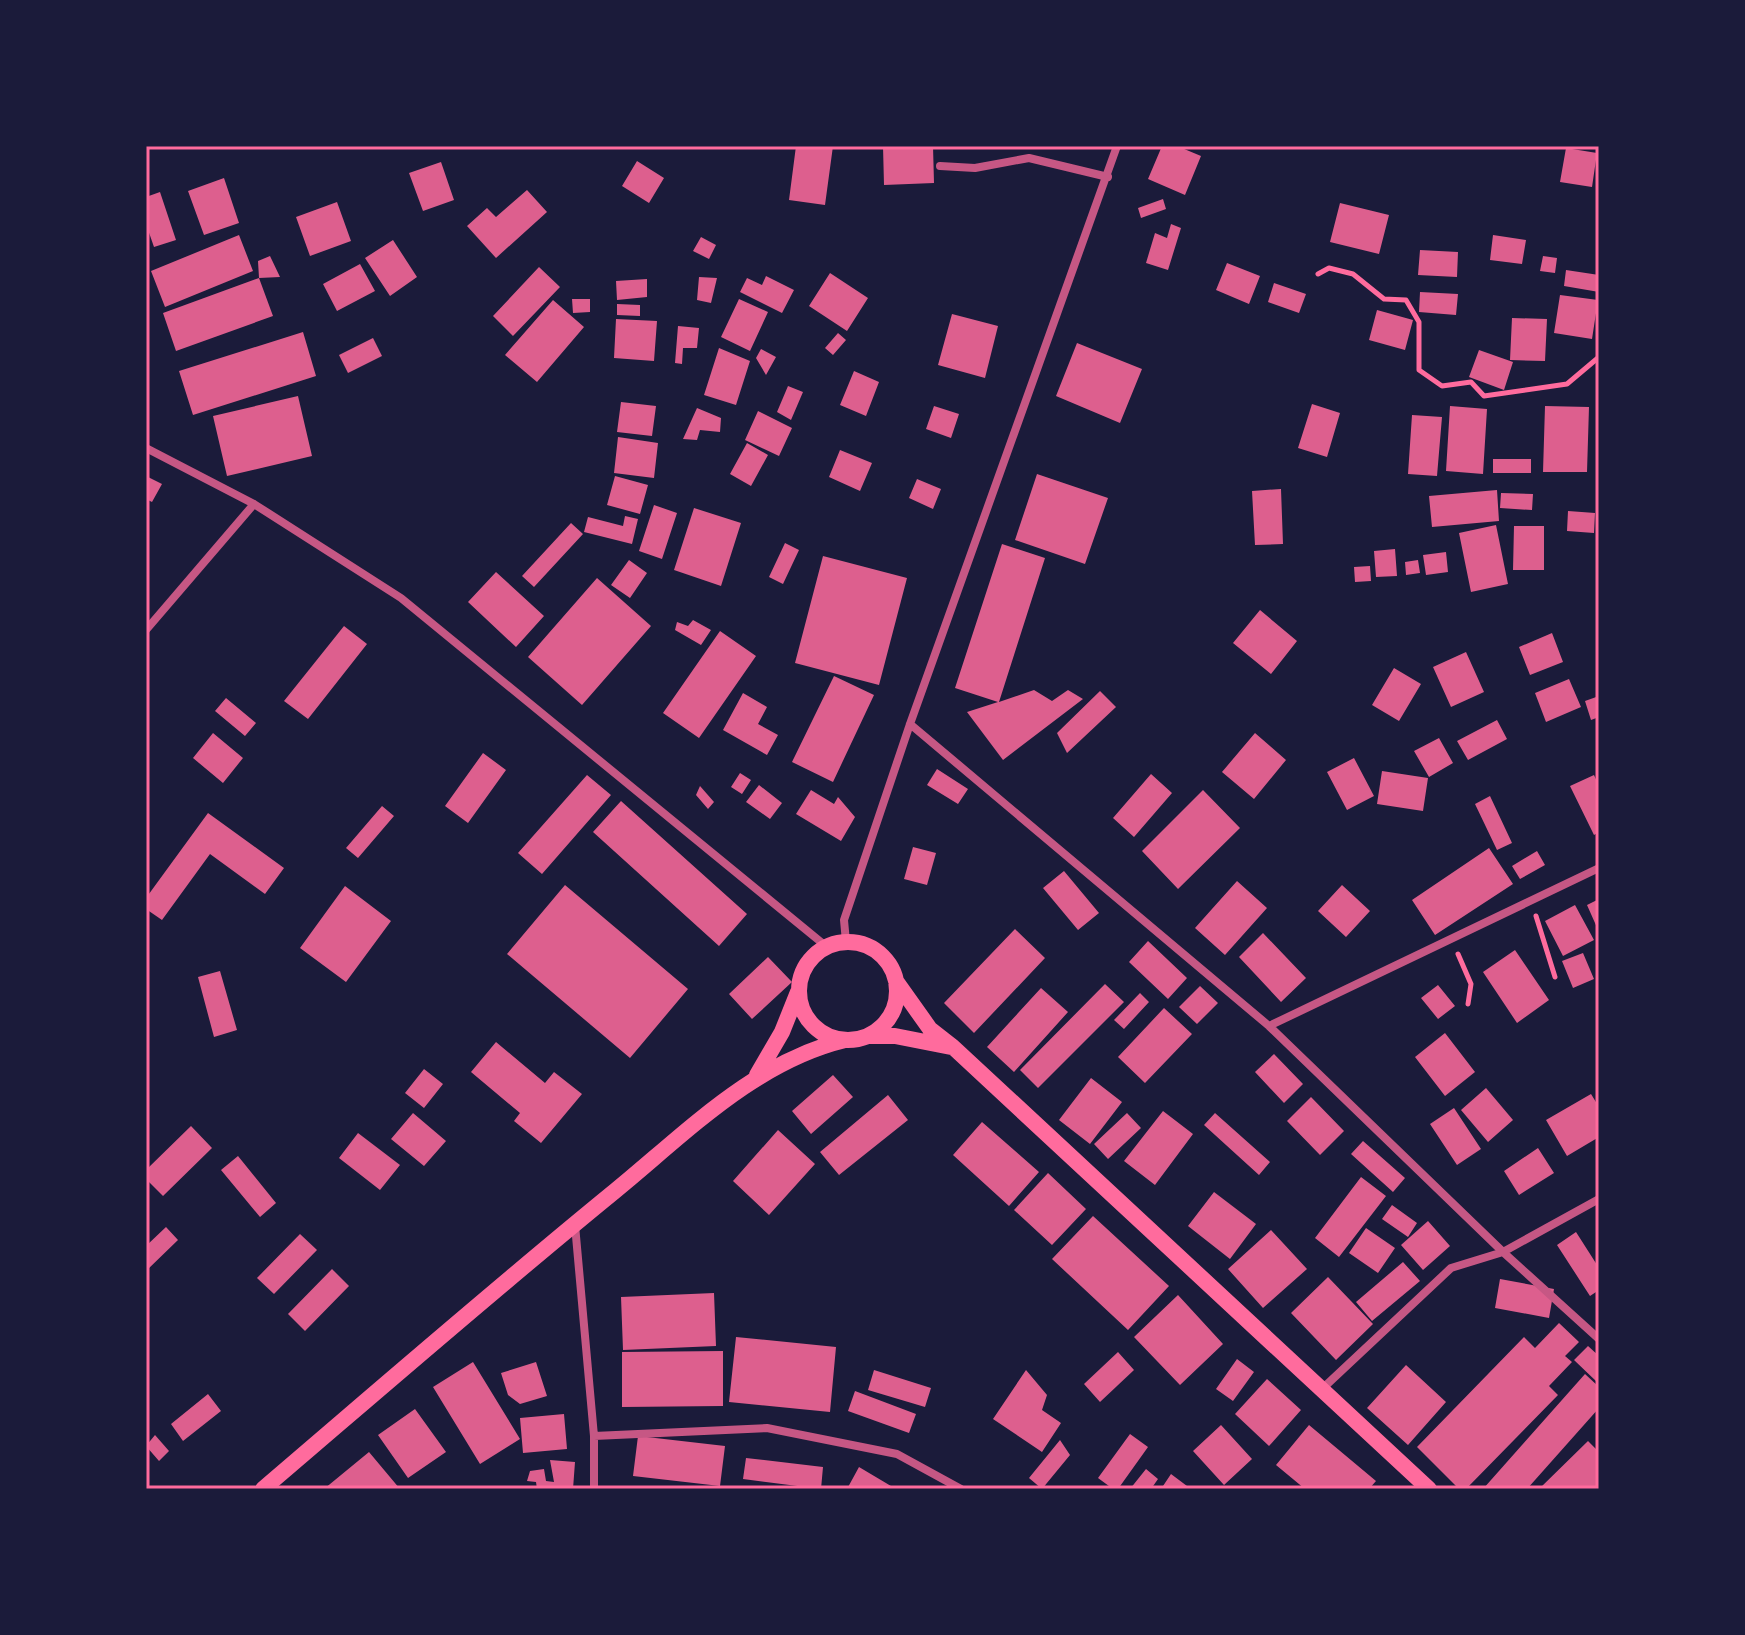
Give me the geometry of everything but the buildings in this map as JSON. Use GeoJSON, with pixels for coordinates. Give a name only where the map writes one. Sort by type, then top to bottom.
{"type":"FeatureCollection","features":[{"type":"Feature","properties":{"kind":"main road"},"geometry":{"type":"LineString","coordinates":[[756,1076],[782,1032],[808,964],[827,947],[846,942],[875,950],[892,969],[896,981],[930,1029],[1429,1489]]}},
{"type":"Feature","properties":{"kind":"main road"},"geometry":{"type":"LineString","coordinates":[[866,1036],[889,1018],[894,1006],[896,981]]}},
{"type":"Feature","properties":{"kind":"main road"},"geometry":{"type":"LineString","coordinates":[[800,988],[801,1001],[812,1023],[822,1032],[845,1040]]}},
{"type":"Feature","properties":{"kind":"main road"},"geometry":{"type":"LineString","coordinates":[[263,1489],[575,1224],[756,1076],[799,1055],[866,1036],[895,1036],[935,1047],[953,1047]]}},
{"type":"Feature","properties":{"kind":"street"},"geometry":{"type":"LineString","coordinates":[[846,942],[844,920],[910,724],[1117,146]]}},
{"type":"Feature","properties":{"kind":"street"},"geometry":{"type":"LineString","coordinates":[[940,166],[975,168],[1029,158],[1108,177]]}},
{"type":"Feature","properties":{"kind":"street"},"geometry":{"type":"LineString","coordinates":[[146,448],[254,504],[401,598],[827,947]]}},
{"type":"Feature","properties":{"kind":"street"},"geometry":{"type":"LineString","coordinates":[[146,630],[254,504]]}},
{"type":"Feature","properties":{"kind":"street"},"geometry":{"type":"LineString","coordinates":[[910,724],[1269,1026],[1503,1252],[1599,1339]]}},
{"type":"Feature","properties":{"kind":"street"},"geometry":{"type":"LineString","coordinates":[[1269,1026],[1599,868]]}},
{"type":"Feature","properties":{"kind":"street"},"geometry":{"type":"LineString","coordinates":[[1322,1389],[1451,1268],[1503,1252],[1599,1199]]}},
{"type":"Feature","properties":{"kind":"street"},"geometry":{"type":"LineString","coordinates":[[575,1224],[594,1436],[594,1489]]}},
{"type":"Feature","properties":{"kind":"street"},"geometry":{"type":"LineString","coordinates":[[594,1436],[767,1428],[897,1454],[961,1489]]}},
{"type":"Feature","properties":{"kind":"path"},"geometry":{"type":"LineString","coordinates":[[1318,274],[1329,268],[1353,274],[1384,299],[1406,300],[1419,322],[1419,370],[1442,386],[1471,382],[1484,396],[1567,384],[1599,357]]}},
{"type":"Feature","properties":{"kind":"path"},"geometry":{"type":"LineString","coordinates":[[1531,900],[1555,977]]}},
{"type":"Feature","properties":{"kind":"path"},"geometry":{"type":"LineString","coordinates":[[1452,938],[1471,984],[1468,1004]]}}]}
